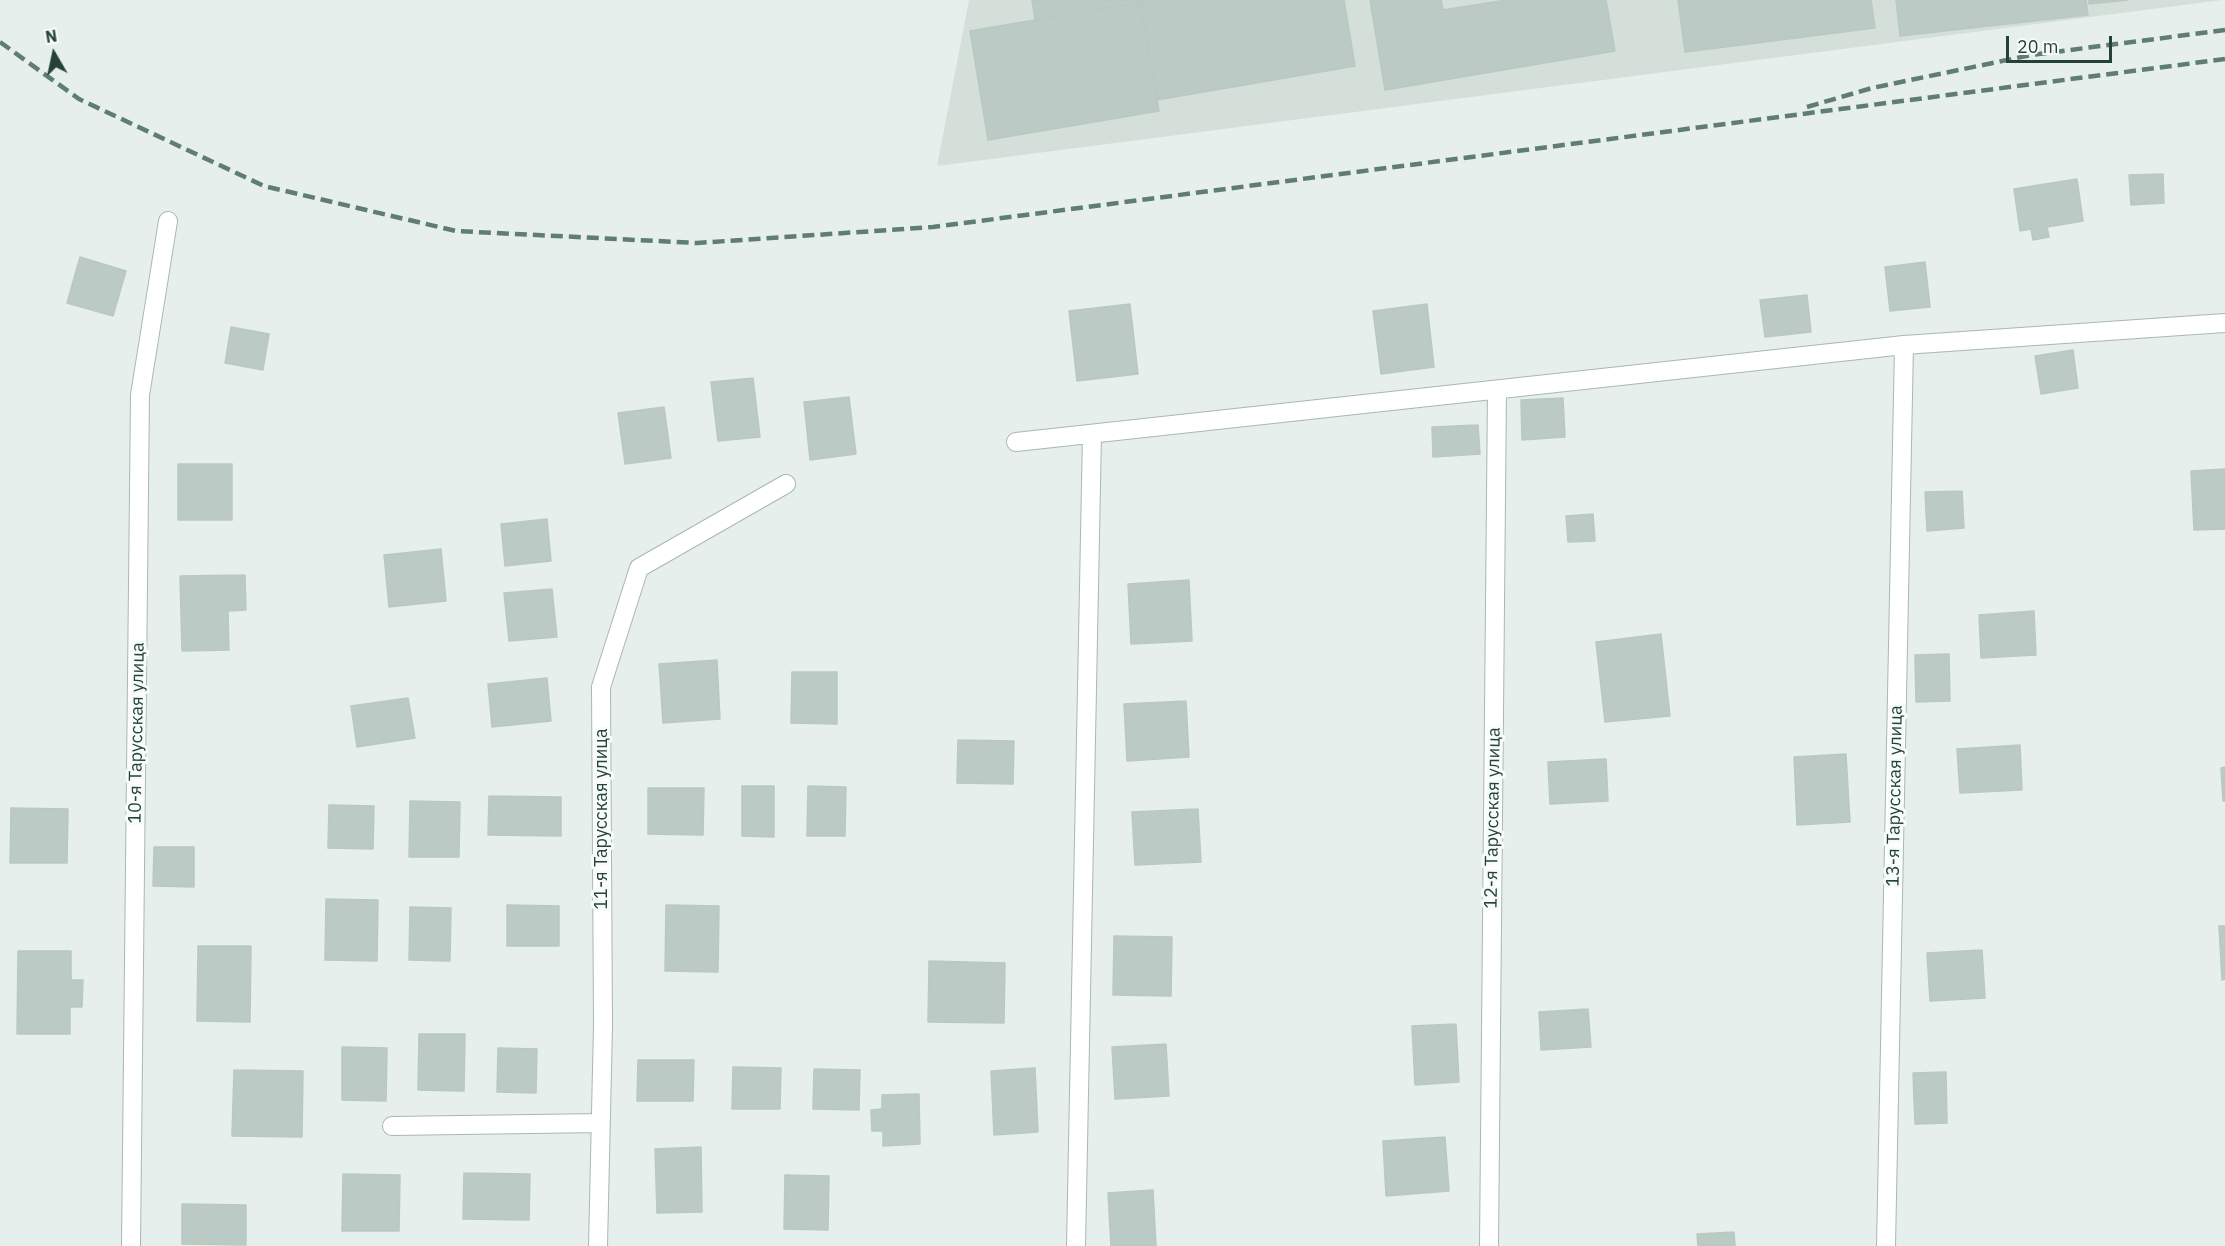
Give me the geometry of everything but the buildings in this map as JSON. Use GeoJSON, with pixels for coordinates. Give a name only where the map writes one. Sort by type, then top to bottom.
{"type":"FeatureCollection","features":[{"type":"Feature","properties":{"kind":"street","name":"10-я Тарусская улица"},"geometry":{"type":"LineString","coordinates":[[131,1246],[140,395],[168,221]]}},
{"type":"Feature","properties":{"kind":"street"},"geometry":{"type":"LineString","coordinates":[[1016,442],[1904,345],[2225,323]]}},
{"type":"Feature","properties":{"kind":"street","name":"13-я Тарусская улица"},"geometry":{"type":"LineString","coordinates":[[1886,1246],[1904,345]]}},
{"type":"Feature","properties":{"kind":"street","name":"12-я Тарусская улица"},"geometry":{"type":"LineString","coordinates":[[1489,1246],[1497,390]]}},
{"type":"Feature","properties":{"kind":"street"},"geometry":{"type":"LineString","coordinates":[[1076,1246],[1092,434]]}},
{"type":"Feature","properties":{"kind":"street","name":"11-я Тарусская улица"},"geometry":{"type":"LineString","coordinates":[[598,1246],[603,1025],[601,687],[639,568],[786,484]]}},
{"type":"Feature","properties":{"kind":"street"},"geometry":{"type":"LineString","coordinates":[[392,1126],[601,1123]]}},
{"type":"Feature","properties":{"kind":"shaded area"},"geometry":{"type":"Polygon","coordinates":[[[969,0],[2222,0],[937,166],[969,0]]]}},
{"type":"Feature","properties":{"kind":"railway"},"geometry":{"type":"LineString","coordinates":[[1807,107],[1872,88],[2031,55],[2225,30]]}},
{"type":"Feature","properties":{"kind":"railway"},"geometry":{"type":"LineString","coordinates":[[0,42],[79,99],[264,186],[456,231],[697,243],[933,227],[2225,59]]}}]}
